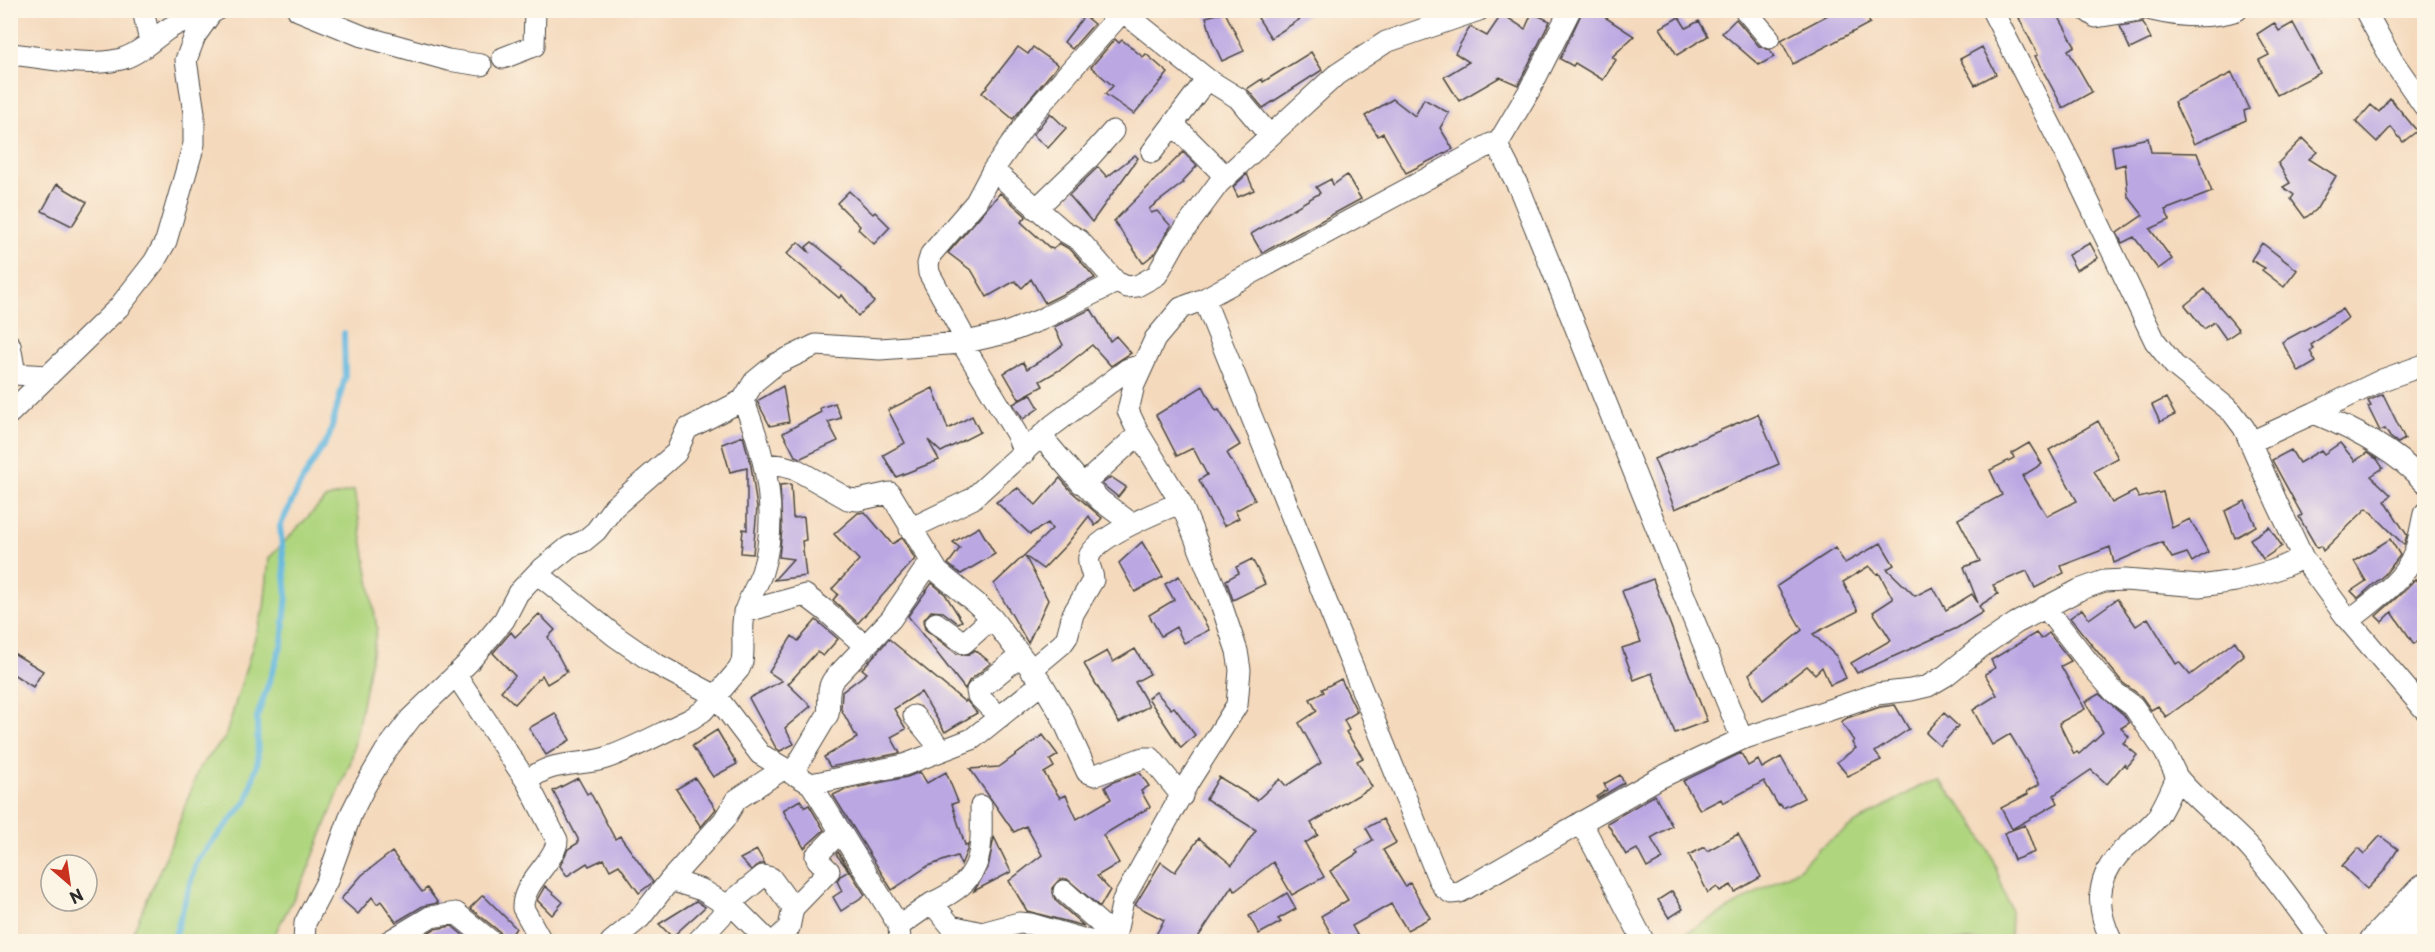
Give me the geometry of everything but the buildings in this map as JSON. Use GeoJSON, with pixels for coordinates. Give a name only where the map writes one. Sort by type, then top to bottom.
{"type":"FeatureCollection","features":[{"type":"Feature","properties":{"kind":"highway"},"geometry":{"type":"LineString","coordinates":[[2376,942],[2424,891]]}},
{"type":"Feature","properties":{"kind":"highway"},"geometry":{"type":"LineString","coordinates":[[2419,942],[2424,936]]}},
{"type":"Feature","properties":{"kind":"street"},"geometry":{"type":"LineString","coordinates":[[143,10],[150,42]]}},
{"type":"Feature","properties":{"kind":"street"},"geometry":{"type":"LineString","coordinates":[[298,10],[362,36],[448,60],[481,65]]}},
{"type":"Feature","properties":{"kind":"street"},"geometry":{"type":"LineString","coordinates":[[503,58],[534,46],[535,10]]}},
{"type":"Feature","properties":{"kind":"street"},"geometry":{"type":"LineString","coordinates":[[993,170],[1062,230],[1079,240],[1116,282],[1127,287],[1137,286],[1157,275],[1176,241],[1226,177],[1336,75],[1386,42],[1479,10]]}},
{"type":"Feature","properties":{"kind":"street"},"geometry":{"type":"LineString","coordinates":[[1497,145],[1529,91],[1570,10]]}},
{"type":"Feature","properties":{"kind":"street"},"geometry":{"type":"LineString","coordinates":[[1745,10],[1769,38]]}},
{"type":"Feature","properties":{"kind":"street"},"geometry":{"type":"LineString","coordinates":[[2086,10],[2096,16],[2140,10]]}},
{"type":"Feature","properties":{"kind":"street"},"geometry":{"type":"LineString","coordinates":[[2152,10],[2188,16],[2211,16],[2237,10]]}},
{"type":"Feature","properties":{"kind":"street"},"geometry":{"type":"LineString","coordinates":[[2365,10],[2392,60],[2424,106]]}},
{"type":"Feature","properties":{"kind":"street"},"geometry":{"type":"LineString","coordinates":[[10,54],[68,60],[118,60],[137,51],[184,20],[215,11]]}},
{"type":"Feature","properties":{"kind":"street"},"geometry":{"type":"LineString","coordinates":[[10,412],[119,307],[154,262],[166,241],[194,144],[194,113],[186,60],[195,36],[215,11]]}},
{"type":"Feature","properties":{"kind":"street"},"geometry":{"type":"LineString","coordinates":[[1024,453],[1016,433],[965,343],[929,273],[928,264],[931,254],[976,202],[993,170],[1033,113],[1121,11],[1207,79],[1246,105],[1270,136]]}},
{"type":"Feature","properties":{"kind":"street"},"geometry":{"type":"LineString","coordinates":[[1997,12],[2155,341],[2174,365],[2232,412],[2251,442],[2303,558],[2349,621],[2424,709]]}},
{"type":"Feature","properties":{"kind":"street"},"geometry":{"type":"LineString","coordinates":[[1152,152],[1207,79]]}},
{"type":"Feature","properties":{"kind":"street"},"geometry":{"type":"LineString","coordinates":[[1173,124],[1226,177]]}},
{"type":"Feature","properties":{"kind":"street"},"geometry":{"type":"LineString","coordinates":[[1036,208],[1089,158],[1113,131]]}},
{"type":"Feature","properties":{"kind":"street"},"geometry":{"type":"LineString","coordinates":[[1114,939],[1123,900],[1237,705],[1240,670],[1237,651],[1218,595],[1180,502],[1139,434],[1128,411],[1134,385],[1142,365],[1155,339],[1180,308],[1204,299],[1491,144],[1497,145]]}},
{"type":"Feature","properties":{"kind":"street"},"geometry":{"type":"LineString","coordinates":[[1497,145],[1520,190],[1742,739]]}},
{"type":"Feature","properties":{"kind":"street"},"geometry":{"type":"LineString","coordinates":[[304,942],[305,923],[327,881],[364,788],[385,752],[411,718],[456,675],[504,620],[518,593],[537,573],[569,547],[584,541],[596,531],[614,507],[676,453],[687,429],[744,400],[754,382],[776,364],[816,345],[879,349],[965,343],[1006,333],[1040,320],[1116,282]]}},
{"type":"Feature","properties":{"kind":"street"},"geometry":{"type":"LineString","coordinates":[[1204,299],[1433,867],[1444,888],[1451,893],[1460,892],[1659,778],[1742,739],[1877,694],[1928,686],[1945,676],[1981,646],[2045,606],[2079,590],[2104,582],[2124,580],[2200,586],[2244,579],[2272,571],[2303,558]]}},
{"type":"Feature","properties":{"kind":"street"},"geometry":{"type":"LineString","coordinates":[[10,345],[13,375],[48,376]]}},
{"type":"Feature","properties":{"kind":"street"},"geometry":{"type":"LineString","coordinates":[[2251,442],[2372,384],[2424,364]]}},
{"type":"Feature","properties":{"kind":"street"},"geometry":{"type":"LineString","coordinates":[[910,529],[972,499],[1041,436],[1114,378],[1128,369],[1142,365]]}},
{"type":"Feature","properties":{"kind":"street"},"geometry":{"type":"LineString","coordinates":[[527,782],[557,765],[588,762],[625,750],[691,719],[703,711],[739,669],[742,662],[744,612],[762,571],[768,543],[769,505],[759,437],[744,400]]}},
{"type":"Feature","properties":{"kind":"street"},"geometry":{"type":"LineString","coordinates":[[2314,412],[2356,432],[2404,462],[2424,482]]}},
{"type":"Feature","properties":{"kind":"street"},"geometry":{"type":"LineString","coordinates":[[1084,484],[1139,434]]}},
{"type":"Feature","properties":{"kind":"street"},"geometry":{"type":"LineString","coordinates":[[1041,436],[1081,483],[1132,524]]}},
{"type":"Feature","properties":{"kind":"street"},"geometry":{"type":"LineString","coordinates":[[764,464],[783,465],[797,470],[848,499],[858,500],[890,493],[938,573],[992,618],[1031,670],[1061,715],[1090,775],[1143,758],[1151,758],[1182,796]]}},
{"type":"Feature","properties":{"kind":"street"},"geometry":{"type":"LineString","coordinates":[[811,784],[904,765],[972,740],[1000,717],[1031,670],[1062,644],[1067,636],[1073,614],[1093,580],[1089,563],[1091,553],[1132,524],[1180,502]]}},
{"type":"Feature","properties":{"kind":"street"},"geometry":{"type":"LineString","coordinates":[[2349,621],[2398,579],[2407,567],[2414,556],[2424,514]]}},
{"type":"Feature","properties":{"kind":"street"},"geometry":{"type":"LineString","coordinates":[[610,942],[640,918],[670,880],[719,826],[736,800],[788,772],[828,714],[829,686],[891,619],[930,562]]}},
{"type":"Feature","properties":{"kind":"street"},"geometry":{"type":"LineString","coordinates":[[537,573],[615,636],[654,663],[716,696],[760,754],[811,784],[858,859],[899,934],[932,903],[946,896],[975,869],[981,854],[981,806]]}},
{"type":"Feature","properties":{"kind":"street"},"geometry":{"type":"LineString","coordinates":[[744,612],[805,595],[865,646]]}},
{"type":"Feature","properties":{"kind":"street"},"geometry":{"type":"LineString","coordinates":[[2045,606],[2093,668],[2115,692],[2133,706],[2165,752],[2177,777],[2188,791],[2223,822],[2266,866],[2322,942]]}},
{"type":"Feature","properties":{"kind":"street"},"geometry":{"type":"LineString","coordinates":[[936,623],[967,642],[992,618]]}},
{"type":"Feature","properties":{"kind":"street"},"geometry":{"type":"LineString","coordinates":[[1000,717],[978,696],[977,691],[1031,670]]}},
{"type":"Feature","properties":{"kind":"street"},"geometry":{"type":"LineString","coordinates":[[456,675],[527,782],[557,840],[557,846],[538,872],[523,902],[523,908],[542,942]]}},
{"type":"Feature","properties":{"kind":"street"},"geometry":{"type":"LineString","coordinates":[[914,716],[942,750]]}},
{"type":"Feature","properties":{"kind":"street"},"geometry":{"type":"LineString","coordinates":[[2112,942],[2104,925],[2100,906],[2100,892],[2108,870],[2118,855],[2155,819],[2177,777]]}},
{"type":"Feature","properties":{"kind":"street"},"geometry":{"type":"LineString","coordinates":[[1581,822],[1644,942]]}},
{"type":"Feature","properties":{"kind":"street"},"geometry":{"type":"LineString","coordinates":[[840,832],[816,856],[817,859],[829,871],[837,873],[858,859]]}},
{"type":"Feature","properties":{"kind":"street"},"geometry":{"type":"LineString","coordinates":[[774,942],[789,928],[793,908],[829,871]]}},
{"type":"Feature","properties":{"kind":"street"},"geometry":{"type":"LineString","coordinates":[[698,941],[729,905],[764,876],[771,878],[793,908]]}},
{"type":"Feature","properties":{"kind":"street"},"geometry":{"type":"LineString","coordinates":[[670,880],[702,890],[729,905],[768,942]]}},
{"type":"Feature","properties":{"kind":"street"},"geometry":{"type":"LineString","coordinates":[[1064,891],[1114,939]]}},
{"type":"Feature","properties":{"kind":"street"},"geometry":{"type":"LineString","coordinates":[[932,903],[948,934],[991,932],[1013,924],[1032,924],[1093,942]]}},
{"type":"Feature","properties":{"kind":"street"},"geometry":{"type":"LineString","coordinates":[[388,942],[430,917],[456,913],[492,942]]}},
{"type":"Feature","properties":{"kind":"green space"},"geometry":{"type":"Polygon","coordinates":[[[354,490],[377,628],[351,761],[305,877],[271,941],[129,941],[172,842],[199,768],[225,738],[264,608],[269,558],[325,499],[354,490]]]}},
{"type":"Feature","properties":{"kind":"green space"},"geometry":{"type":"Polygon","coordinates":[[[1939,780],[1972,819],[1992,857],[2011,911],[2010,941],[1687,941],[1684,934],[1800,868],[1819,848],[1856,823],[1924,784],[1939,780]]]}},
{"type":"Feature","properties":{"kind":"waterway"},"geometry":{"type":"LineString","coordinates":[[173,942],[197,860],[247,801],[258,760],[257,717],[282,643],[287,595],[280,526],[303,479],[329,437],[345,377],[344,333]]}}]}
